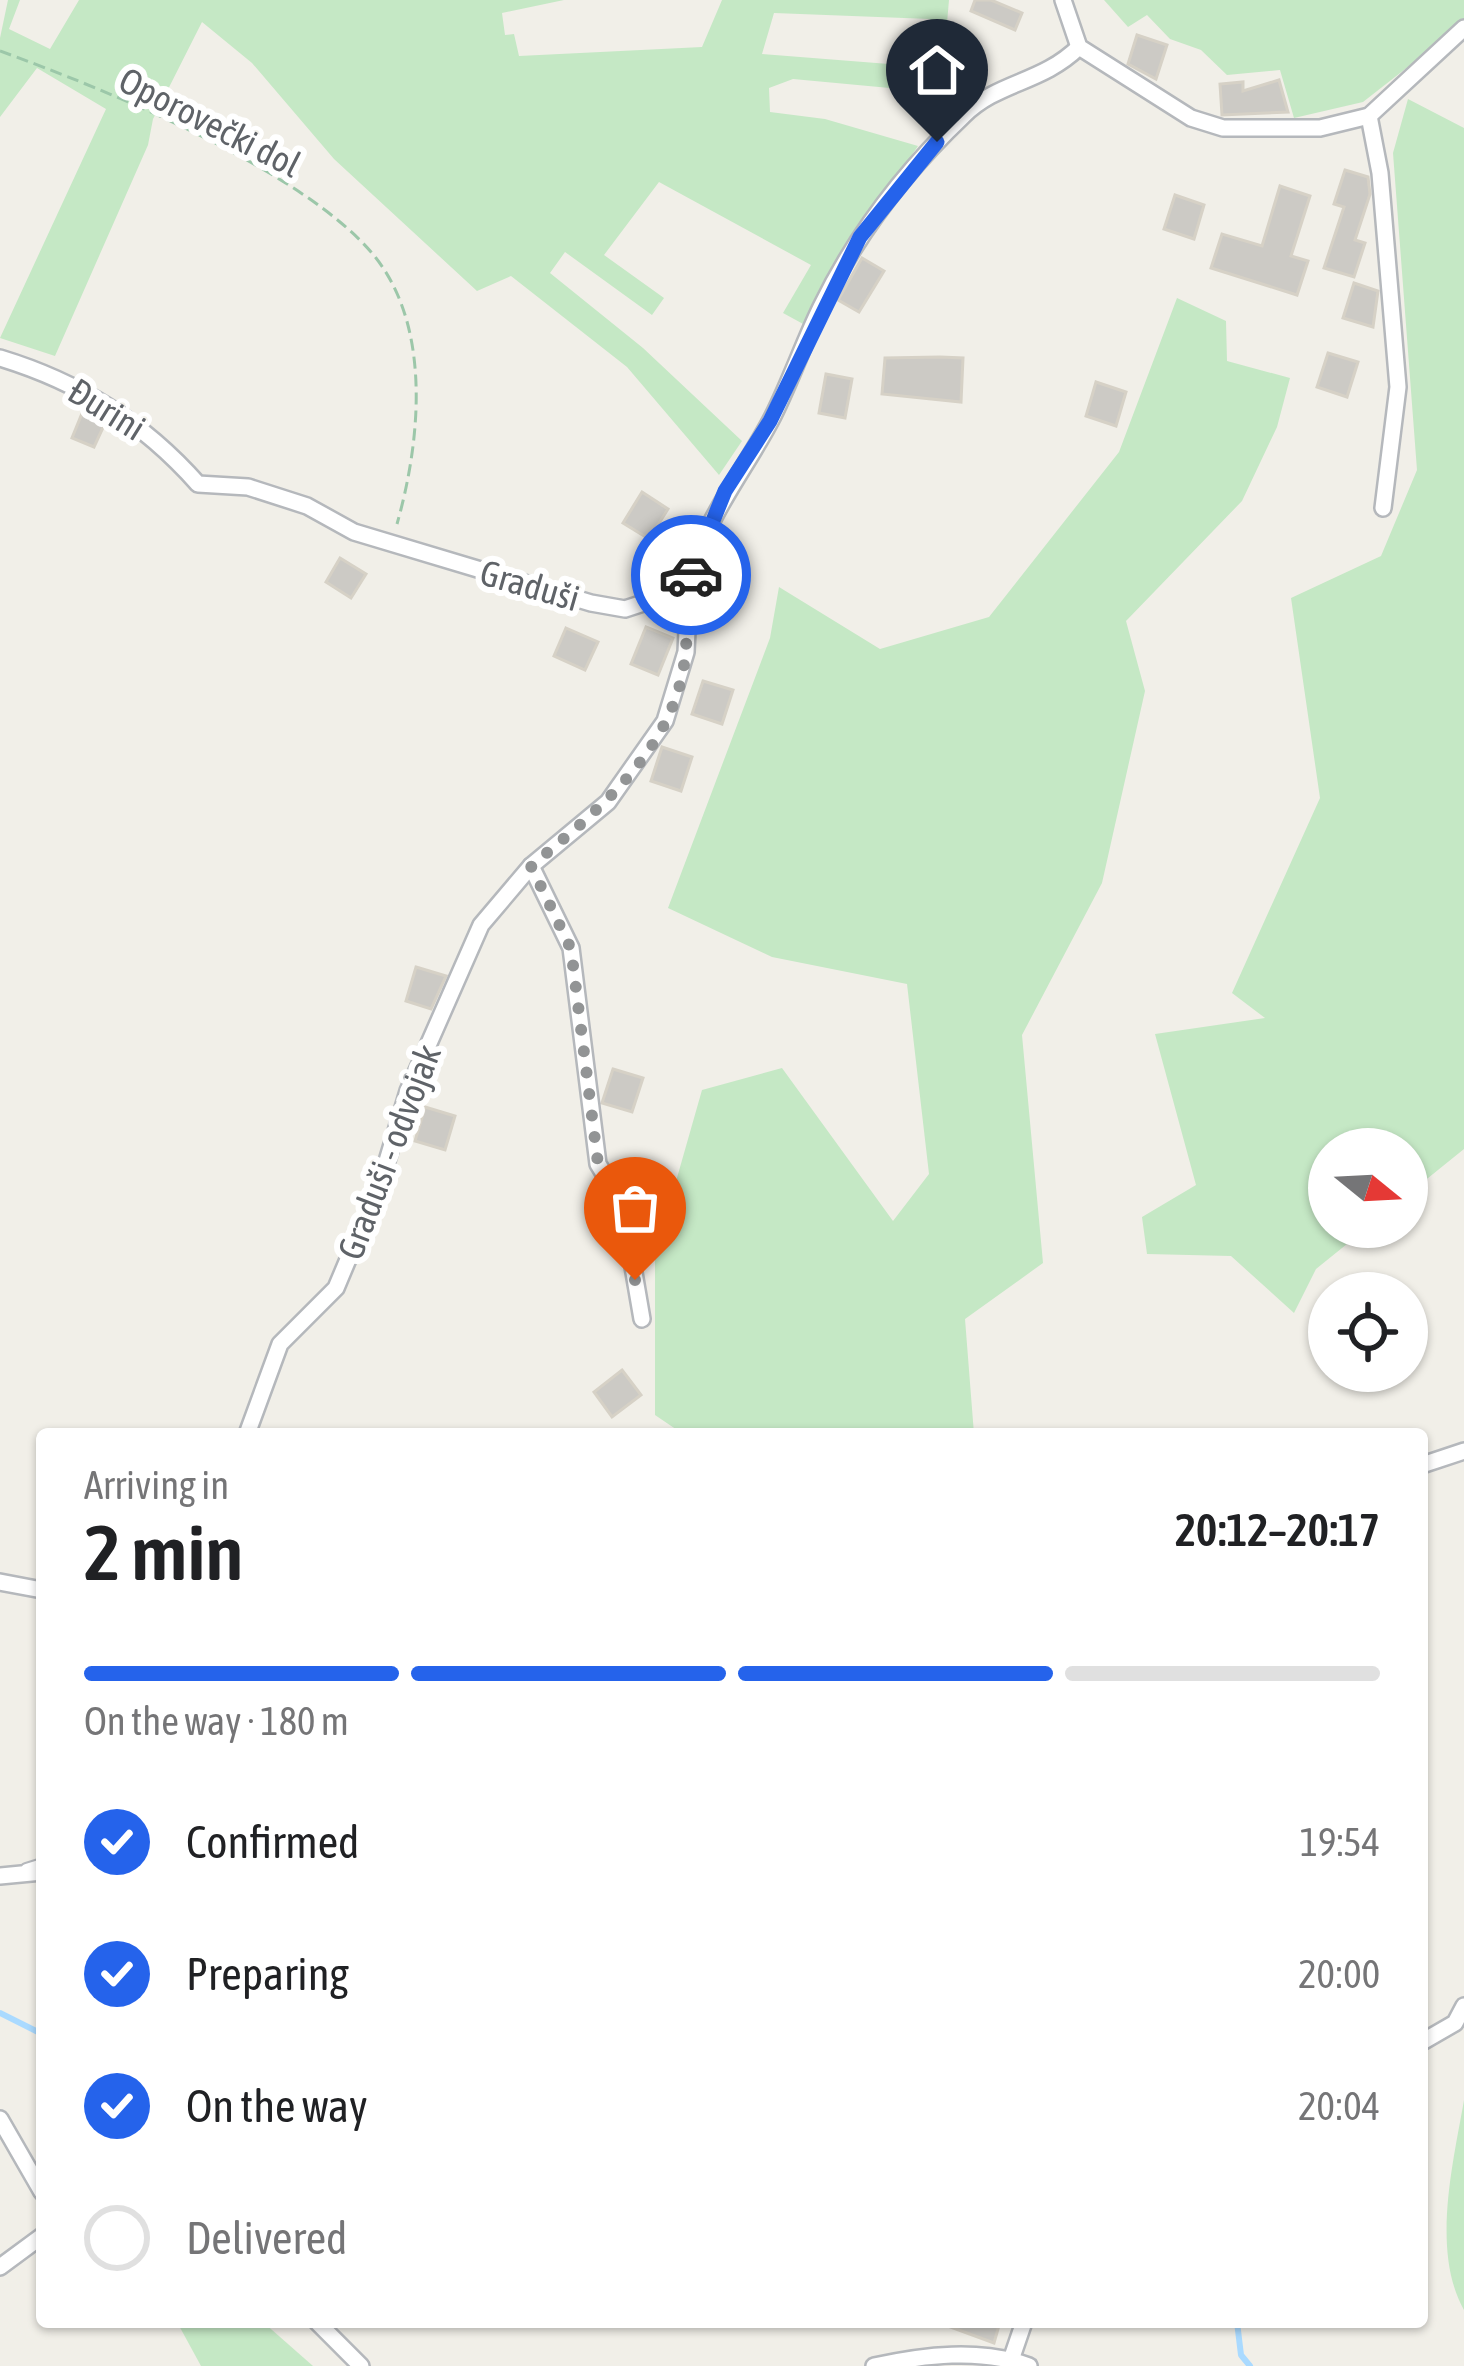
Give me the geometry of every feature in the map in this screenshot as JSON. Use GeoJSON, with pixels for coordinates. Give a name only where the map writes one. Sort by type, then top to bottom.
{"type":"FeatureCollection","features":[{"type":"Feature","properties":{"kind":"street"},"geometry":{"type":"LineString","coordinates":[[1063,0],[1079,47],[1191,118],[1222,128],[1320,128],[1369,116],[1464,28]]}},
{"type":"Feature","properties":{"kind":"street"},"geometry":{"type":"LineString","coordinates":[[689,588],[725,491],[770,421],[860,237],[910,170],[964,114],[998,92],[1054,71],[1079,47]]}},
{"type":"Feature","properties":{"kind":"street"},"geometry":{"type":"LineString","coordinates":[[1369,116],[1380,173],[1398,387],[1382,508]]}},
{"type":"Feature","properties":{"kind":"street","name":"Đurini"},"geometry":{"type":"LineString","coordinates":[[0,358],[79,386],[161,443],[197,484]]}},
{"type":"Feature","properties":{"kind":"street","name":"Graduši"},"geometry":{"type":"LineString","coordinates":[[197,484],[248,487],[391,543],[625,608],[689,588]]}},
{"type":"Feature","properties":{"kind":"street","name":"Graduši - odvojak"},"geometry":{"type":"LineString","coordinates":[[249,1428],[280,1344],[336,1288],[381,1181],[407,1091],[482,925],[531,866],[608,802],[665,721],[682,670],[689,588]]}},
{"type":"Feature","properties":{"kind":"street"},"geometry":{"type":"LineString","coordinates":[[531,866],[571,949],[598,1164],[622,1203],[642,1319]]}},
{"type":"Feature","properties":{"kind":"street"},"geometry":{"type":"LineString","coordinates":[[1428,1463],[1464,1451]]}},
{"type":"Feature","properties":{"kind":"street"},"geometry":{"type":"LineString","coordinates":[[0,1582],[36,1589]]}},
{"type":"Feature","properties":{"kind":"street"},"geometry":{"type":"LineString","coordinates":[[0,1876],[33,1874]]}},
{"type":"Feature","properties":{"kind":"street"},"geometry":{"type":"LineString","coordinates":[[1428,2039],[1456,2023],[1464,2006]]}},
{"type":"Feature","properties":{"kind":"street"},"geometry":{"type":"LineString","coordinates":[[0,2119],[36,2182]]}},
{"type":"Feature","properties":{"kind":"street"},"geometry":{"type":"LineString","coordinates":[[0,2267],[36,2240]]}},
{"type":"Feature","properties":{"kind":"street"},"geometry":{"type":"LineString","coordinates":[[323,2328],[361,2366]]}},
{"type":"Feature","properties":{"kind":"street"},"geometry":{"type":"LineString","coordinates":[[1011,2360],[1022,2328]]}},
{"type":"Feature","properties":{"kind":"street"},"geometry":{"type":"LineString","coordinates":[[874,2366],[926,2354],[1011,2360],[1029,2366]]}},
{"type":"Feature","properties":{"kind":"path","name":"Oporovečki dol"},"geometry":{"type":"LineString","coordinates":[[0,52],[54,70],[264,171],[375,257],[404,317],[416,407],[410,478],[391,543]]}},
{"type":"Feature","properties":{"kind":"green space"},"geometry":{"type":"Polygon","coordinates":[[[8,0],[20,0],[9,29],[50,49],[79,0],[564,0],[502,13],[505,35],[514,34],[519,56],[702,47],[722,0],[949,0],[943,69],[968,72],[965,95],[793,79],[769,88],[770,112],[825,119],[918,146],[829,276],[805,325],[783,313],[811,265],[659,182],[604,255],[664,298],[652,315],[565,252],[550,273],[643,348],[742,441],[719,475],[627,367],[511,276],[477,291],[334,159],[252,63],[202,22],[153,119],[148,145],[55,356],[0,338],[106,109],[37,68],[0,117],[0,38],[8,0]],[[774,13],[762,54],[927,67],[930,19],[774,13]]]}},
{"type":"Feature","properties":{"kind":"green space"},"geometry":{"type":"Polygon","coordinates":[[[1104,0],[1464,0],[1464,23],[1363,102],[1294,118],[1280,70],[1227,75],[1201,50],[1170,39],[1147,15],[1128,27],[1104,0]]]}},
{"type":"Feature","properties":{"kind":"green space"},"geometry":{"type":"Polygon","coordinates":[[[1408,99],[1464,128],[1464,1149],[1428,1178],[1428,1128],[1308,1128],[1308,1248],[1342,1248],[1314,1272],[1308,1272],[1308,1285],[1294,1313],[1231,1256],[1147,1254],[1142,1217],[1196,1185],[1155,1034],[1265,1018],[1232,993],[1320,798],[1291,598],[1381,556],[1417,470],[1393,153],[1408,99]]]}},
{"type":"Feature","properties":{"kind":"green space"},"geometry":{"type":"Polygon","coordinates":[[[1177,298],[1226,321],[1227,361],[1290,378],[1277,427],[1242,501],[1126,621],[1145,691],[1102,883],[1022,1035],[1043,1263],[965,1319],[974,1428],[674,1428],[655,1415],[655,1255],[702,1090],[782,1068],[893,1221],[929,1174],[907,984],[772,957],[668,908],[770,638],[779,587],[880,649],[989,617],[1119,452],[1177,298]]]}},
{"type":"Feature","properties":{"kind":"green space"},"geometry":{"type":"Polygon","coordinates":[[[1464,2100],[1464,2310],[1454,2287],[1447,2235],[1450,2179],[1464,2100]]]}},
{"type":"Feature","properties":{"kind":"green space"},"geometry":{"type":"Polygon","coordinates":[[[180,2328],[270,2328],[313,2366],[201,2366],[180,2328]]]}},
{"type":"Feature","properties":{"kind":"building"},"geometry":{"type":"Polygon","coordinates":[[[975,0],[991,0],[1022,13],[1015,30],[971,11],[975,0]]]}},
{"type":"Feature","properties":{"kind":"building"},"geometry":{"type":"Polygon","coordinates":[[[1137,35],[1167,45],[1156,79],[1128,64],[1137,35]]]}},
{"type":"Feature","properties":{"kind":"building"},"geometry":{"type":"Polygon","coordinates":[[[1279,80],[1288,112],[1222,115],[1220,84],[1243,82],[1243,91],[1279,80]]]}},
{"type":"Feature","properties":{"kind":"building"},"geometry":{"type":"Polygon","coordinates":[[[1345,170],[1368,177],[1370,194],[1355,240],[1365,243],[1354,277],[1324,268],[1344,207],[1334,204],[1345,170]]]}},
{"type":"Feature","properties":{"kind":"building"},"geometry":{"type":"Polygon","coordinates":[[[1280,186],[1310,196],[1291,256],[1308,261],[1297,295],[1211,268],[1222,234],[1262,246],[1280,186]]]}},
{"type":"Feature","properties":{"kind":"building"},"geometry":{"type":"Polygon","coordinates":[[[1175,195],[1204,205],[1194,239],[1164,229],[1175,195]]]}},
{"type":"Feature","properties":{"kind":"building"},"geometry":{"type":"Polygon","coordinates":[[[862,258],[884,271],[859,312],[838,300],[862,258]]]}},
{"type":"Feature","properties":{"kind":"building"},"geometry":{"type":"Polygon","coordinates":[[[1354,283],[1378,291],[1373,327],[1343,318],[1354,283]]]}},
{"type":"Feature","properties":{"kind":"building"},"geometry":{"type":"Polygon","coordinates":[[[1328,353],[1358,362],[1347,397],[1317,387],[1328,353]]]}},
{"type":"Feature","properties":{"kind":"building"},"geometry":{"type":"Polygon","coordinates":[[[885,358],[963,358],[961,402],[882,394],[885,358]]]}},
{"type":"Feature","properties":{"kind":"building"},"geometry":{"type":"Polygon","coordinates":[[[826,374],[852,379],[845,418],[819,413],[826,374]]]}},
{"type":"Feature","properties":{"kind":"building"},"geometry":{"type":"Polygon","coordinates":[[[1096,382],[1126,392],[1116,426],[1086,416],[1096,382]]]}},
{"type":"Feature","properties":{"kind":"building"},"geometry":{"type":"Polygon","coordinates":[[[83,411],[106,421],[94,447],[72,438],[83,411]]]}},
{"type":"Feature","properties":{"kind":"building"},"geometry":{"type":"Polygon","coordinates":[[[642,492],[668,509],[649,539],[623,523],[642,492]]]}},
{"type":"Feature","properties":{"kind":"building"},"geometry":{"type":"Polygon","coordinates":[[[340,558],[366,574],[351,598],[326,582],[340,558]]]}},
{"type":"Feature","properties":{"kind":"building"},"geometry":{"type":"Polygon","coordinates":[[[646,627],[673,638],[658,675],[631,664],[646,627]]]}},
{"type":"Feature","properties":{"kind":"building"},"geometry":{"type":"Polygon","coordinates":[[[566,628],[598,642],[585,670],[554,656],[566,628]]]}},
{"type":"Feature","properties":{"kind":"building"},"geometry":{"type":"Polygon","coordinates":[[[703,681],[733,690],[722,724],[692,714],[703,681]]]}},
{"type":"Feature","properties":{"kind":"building"},"geometry":{"type":"Polygon","coordinates":[[[662,747],[692,757],[681,791],[651,781],[662,747]]]}},
{"type":"Feature","properties":{"kind":"building"},"geometry":{"type":"Polygon","coordinates":[[[416,967],[446,976],[431,1009],[406,1001],[416,967]]]}},
{"type":"Feature","properties":{"kind":"building"},"geometry":{"type":"Polygon","coordinates":[[[613,1069],[643,1078],[632,1112],[602,1103],[613,1069]]]}},
{"type":"Feature","properties":{"kind":"building"},"geometry":{"type":"Polygon","coordinates":[[[425,1107],[455,1116],[445,1150],[415,1141],[425,1107]]]}},
{"type":"Feature","properties":{"kind":"building"},"geometry":{"type":"Polygon","coordinates":[[[622,1370],[641,1395],[612,1417],[594,1392],[622,1370]]]}},
{"type":"Feature","properties":{"kind":"building"},"geometry":{"type":"Polygon","coordinates":[[[953,2328],[998,2328],[994,2343],[953,2328]]]}},
{"type":"Feature","properties":{"kind":"waterway"},"geometry":{"type":"LineString","coordinates":[[0,2013],[36,2031]]}},
{"type":"Feature","properties":{"kind":"waterway"},"geometry":{"type":"LineString","coordinates":[[1238,2328],[1241,2355],[1250,2366]]}},
{"type":"Feature","properties":{"kind":"way so far"},"geometry":{"type":"LineString","coordinates":[[635,1280],[622,1203],[598,1164],[571,949],[531,866],[608,802],[665,721],[679,688],[686,652],[691,575]]}},
{"type":"Feature","properties":{"kind":"route"},"geometry":{"type":"LineString","coordinates":[[691,575],[725,491],[770,421],[821,307],[860,237],[937,142]]}}]}
